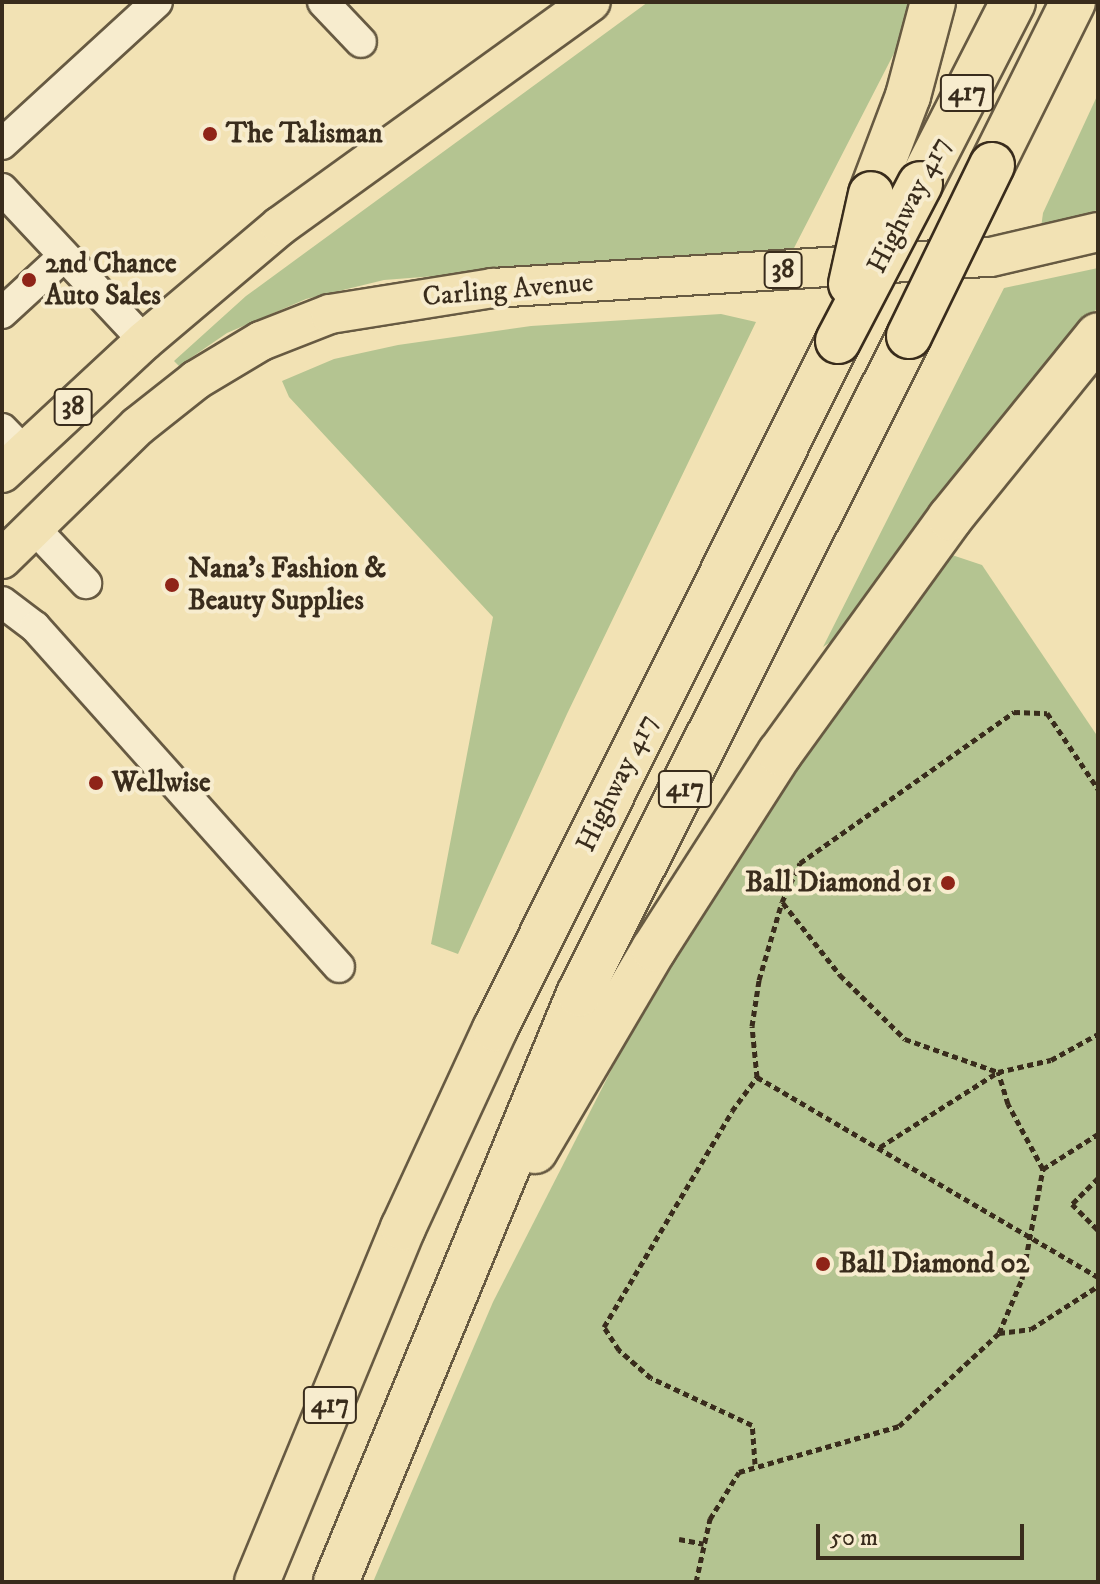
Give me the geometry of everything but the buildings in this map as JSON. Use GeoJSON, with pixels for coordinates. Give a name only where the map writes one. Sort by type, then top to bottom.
{"type":"FeatureCollection","features":[{"type":"Feature","properties":{"kind":"highway"},"geometry":{"type":"LineString","coordinates":[[838,341],[871,194],[908,96],[933,2]]}},
{"type":"Feature","properties":{"kind":"highway","name":"Highway 417"},"geometry":{"type":"LineString","coordinates":[[257,1582],[463,1095],[838,341],[1013,2]]}},
{"type":"Feature","properties":{"kind":"highway","name":"417"},"geometry":{"type":"LineString","coordinates":[[336,1582],[579,994],[1073,2]]}},
{"type":"Feature","properties":{"kind":"highway"},"geometry":{"type":"LineString","coordinates":[[474,1248],[780,753],[950,518],[1098,335]]}},
{"type":"Feature","properties":{"kind":"main road","name":"38"},"geometry":{"type":"LineString","coordinates":[[9,451],[323,193],[591,2]]}},
{"type":"Feature","properties":{"kind":"main road","name":"Carling Avenue"},"geometry":{"type":"LineString","coordinates":[[2,559],[138,426],[196,380],[261,341],[330,314],[493,288],[991,257],[1098,232]]}},
{"type":"Feature","properties":{"kind":"street"},"geometry":{"type":"LineString","coordinates":[[2,144],[157,2]]}},
{"type":"Feature","properties":{"kind":"street"},"geometry":{"type":"LineString","coordinates":[[323,2],[361,42]]}},
{"type":"Feature","properties":{"kind":"street"},"geometry":{"type":"LineString","coordinates":[[2,189],[144,341]]}},
{"type":"Feature","properties":{"kind":"street"},"geometry":{"type":"LineString","coordinates":[[2,313],[64,256]]}},
{"type":"Feature","properties":{"kind":"street"},"geometry":{"type":"LineString","coordinates":[[34,528],[86,583]]}},
{"type":"Feature","properties":{"kind":"street"},"geometry":{"type":"LineString","coordinates":[[2,602],[35,627],[339,967]]}},
{"type":"Feature","properties":{"kind":"path"},"geometry":{"type":"LineString","coordinates":[[755,1464],[752,1425],[651,1378],[619,1350],[604,1327],[732,1111],[757,1077],[755,1004],[782,902],[800,863],[1014,712],[1047,713],[1098,789]]}},
{"type":"Feature","properties":{"kind":"path"},"geometry":{"type":"LineString","coordinates":[[782,902],[840,975],[905,1039],[998,1072]]}},
{"type":"Feature","properties":{"kind":"path"},"geometry":{"type":"LineString","coordinates":[[880,1147],[998,1072],[1051,1060],[1098,1034]]}},
{"type":"Feature","properties":{"kind":"path"},"geometry":{"type":"LineString","coordinates":[[696,1582],[704,1544],[728,1482],[755,1464],[899,1426],[999,1333],[1022,1279],[1043,1169],[1008,1104],[998,1072]]}},
{"type":"Feature","properties":{"kind":"path"},"geometry":{"type":"LineString","coordinates":[[757,1077],[1098,1277]]}},
{"type":"Feature","properties":{"kind":"path"},"geometry":{"type":"LineString","coordinates":[[1043,1169],[1098,1134]]}},
{"type":"Feature","properties":{"kind":"path"},"geometry":{"type":"LineString","coordinates":[[1098,1178],[1072,1204],[1098,1230]]}},
{"type":"Feature","properties":{"kind":"path"},"geometry":{"type":"LineString","coordinates":[[999,1333],[1031,1329],[1098,1286]]}},
{"type":"Feature","properties":{"kind":"path"},"geometry":{"type":"LineString","coordinates":[[679,1539],[704,1544]]}},
{"type":"Feature","properties":{"kind":"green space"},"geometry":{"type":"Polygon","coordinates":[[[648,2],[911,2],[906,30],[794,248],[384,280],[306,299],[227,333],[179,366],[174,361],[246,296],[648,2]]]}},
{"type":"Feature","properties":{"kind":"green space"},"geometry":{"type":"Polygon","coordinates":[[[1098,94],[1098,210],[1041,228],[1043,213],[1098,94]]]}},
{"type":"Feature","properties":{"kind":"green space"},"geometry":{"type":"Polygon","coordinates":[[[1098,268],[1098,307],[927,521],[854,626],[823,647],[1004,288],[1098,268]]]}},
{"type":"Feature","properties":{"kind":"green space"},"geometry":{"type":"Polygon","coordinates":[[[721,314],[756,322],[567,714],[458,954],[431,944],[493,617],[289,397],[282,381],[334,359],[398,345],[531,326],[721,314]]]}},
{"type":"Feature","properties":{"kind":"green space"},"geometry":{"type":"Polygon","coordinates":[[[946,553],[982,565],[1098,737],[1098,1582],[373,1582],[493,1302],[621,1051],[719,879],[946,553]]]}},
{"type":"Feature","properties":{"kind":"place","name":"The Talisman"},"geometry":{"type":"Point","coordinates":[210,134]}},
{"type":"Feature","properties":{"kind":"place","name":"2nd Chance Auto Sales"},"geometry":{"type":"Point","coordinates":[29,280]}},
{"type":"Feature","properties":{"kind":"place","name":"Nana's Fashion & Beauty Supplies"},"geometry":{"type":"Point","coordinates":[172,585]}},
{"type":"Feature","properties":{"kind":"place","name":"Wellwise"},"geometry":{"type":"Point","coordinates":[96,783]}},
{"type":"Feature","properties":{"kind":"place","name":"Ball Diamond 01"},"geometry":{"type":"Point","coordinates":[948,883]}},
{"type":"Feature","properties":{"kind":"place","name":"Ball Diamond 02"},"geometry":{"type":"Point","coordinates":[823,1264]}}]}
